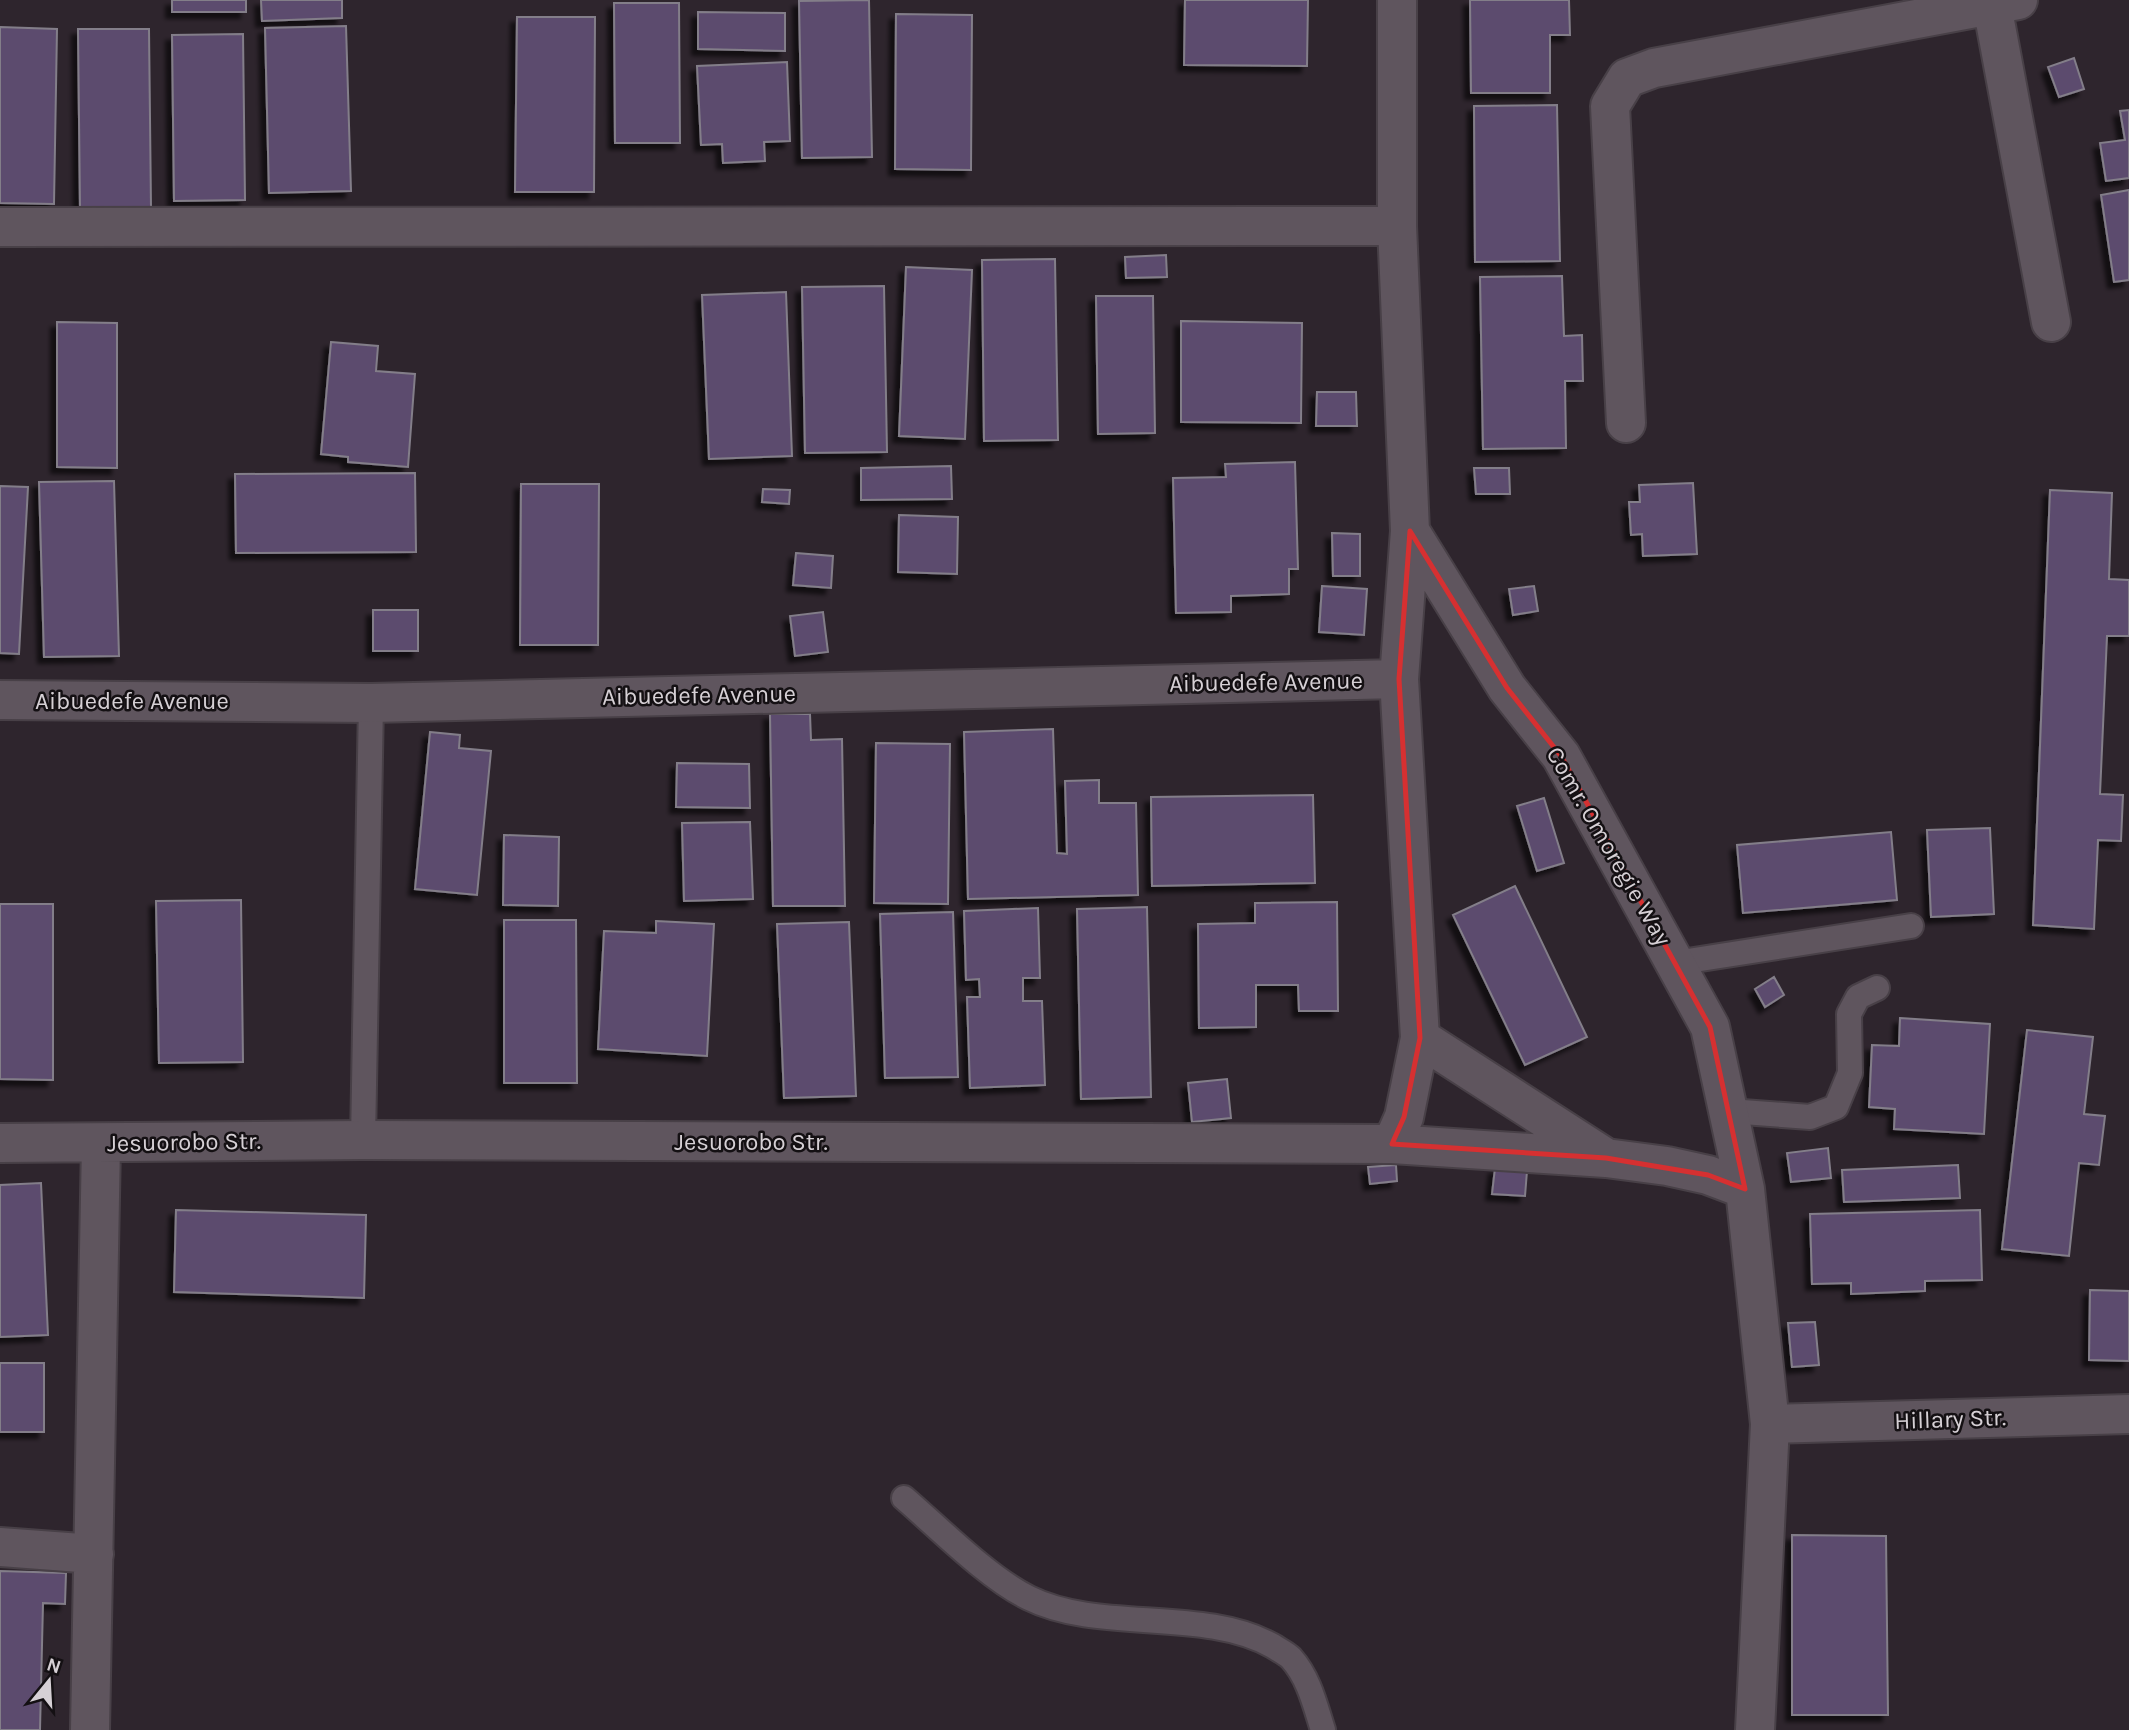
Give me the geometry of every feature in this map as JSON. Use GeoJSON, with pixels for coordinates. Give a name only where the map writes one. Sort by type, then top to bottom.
{"type":"FeatureCollection","features":[{"type":"Feature","properties":{"kind":"street"},"geometry":{"type":"LineString","coordinates":[[1392,1144],[1404,1117],[1420,1038],[1399,679],[1410,531],[1397,226],[1398,0]]}},
{"type":"Feature","properties":{"kind":"street"},"geometry":{"type":"LineString","coordinates":[[1626,423],[1610,106],[1627,78],[1654,68],[1939,7],[2005,2],[2051,322]]}},
{"type":"Feature","properties":{"kind":"street"},"geometry":{"type":"LineString","coordinates":[[0,227],[1397,226]]}},
{"type":"Feature","properties":{"kind":"street","name":"Comr. Omoregie Way"},"geometry":{"type":"LineString","coordinates":[[1410,531],[1507,688],[1561,756],[1710,1027],[1745,1189],[1770,1424],[1755,1730]]}},
{"type":"Feature","properties":{"kind":"street","name":"Aibuedefe Avenue"},"geometry":{"type":"LineString","coordinates":[[0,700],[371,703],[1399,679]]}},
{"type":"Feature","properties":{"kind":"street"},"geometry":{"type":"LineString","coordinates":[[1420,1038],[1606,1158]]}},
{"type":"Feature","properties":{"kind":"street","name":"Jesuorobo Str."},"geometry":{"type":"LineString","coordinates":[[0,1143],[363,1140],[1392,1144],[1606,1158],[1667,1166],[1708,1175],[1745,1189]]}},
{"type":"Feature","properties":{"kind":"street"},"geometry":{"type":"LineString","coordinates":[[90,1730],[101,1144]]}},
{"type":"Feature","properties":{"kind":"street","name":"Hillary Str."},"geometry":{"type":"LineString","coordinates":[[1770,1424],[2129,1414]]}},
{"type":"Feature","properties":{"kind":"street"},"geometry":{"type":"LineString","coordinates":[[0,1547],[94,1554]]}},
{"type":"Feature","properties":{"kind":"lane"},"geometry":{"type":"LineString","coordinates":[[363,1140],[371,703]]}},
{"type":"Feature","properties":{"kind":"lane"},"geometry":{"type":"LineString","coordinates":[[1675,963],[1911,926]]}},
{"type":"Feature","properties":{"kind":"lane"},"geometry":{"type":"LineString","coordinates":[[1729,1111],[1810,1117],[1836,1107],[1850,1073],[1849,1014],[1858,997],[1877,988]]}},
{"type":"Feature","properties":{"kind":"lane"},"geometry":{"type":"LineString","coordinates":[[904,1498],[999,1579],[1029,1598],[1070,1612],[1206,1627],[1257,1637],[1289,1656],[1307,1681],[1323,1730]]}},
{"type":"Feature","properties":{"kind":"highlighted area"},"geometry":{"type":"Polygon","coordinates":[[[1410,531],[1507,688],[1561,756],[1710,1027],[1745,1189],[1708,1175],[1606,1158],[1392,1144],[1404,1117],[1420,1038],[1399,679],[1410,531]]]}},
{"type":"Feature","properties":{"kind":"building"},"geometry":{"type":"Polygon","coordinates":[[[172,0],[246,0],[246,12],[172,12],[172,0]]]}},
{"type":"Feature","properties":{"kind":"building"},"geometry":{"type":"Polygon","coordinates":[[[261,0],[342,0],[342,18],[262,21],[261,0]]]}},
{"type":"Feature","properties":{"kind":"building"},"geometry":{"type":"Polygon","coordinates":[[[869,0],[872,157],[802,158],[799,1],[869,0]]]}},
{"type":"Feature","properties":{"kind":"building"},"geometry":{"type":"Polygon","coordinates":[[[1185,0],[1308,0],[1307,66],[1184,65],[1185,0]]]}},
{"type":"Feature","properties":{"kind":"building"},"geometry":{"type":"Polygon","coordinates":[[[1470,0],[1569,0],[1570,35],[1550,35],[1550,93],[1471,93],[1470,0]]]}},
{"type":"Feature","properties":{"kind":"building"},"geometry":{"type":"Polygon","coordinates":[[[614,3],[679,3],[680,143],[615,143],[614,3]]]}},
{"type":"Feature","properties":{"kind":"building"},"geometry":{"type":"Polygon","coordinates":[[[698,12],[785,13],[785,51],[698,49],[698,12]]]}},
{"type":"Feature","properties":{"kind":"building"},"geometry":{"type":"Polygon","coordinates":[[[896,14],[972,15],[971,170],[895,169],[896,14]]]}},
{"type":"Feature","properties":{"kind":"building"},"geometry":{"type":"Polygon","coordinates":[[[517,17],[595,17],[594,192],[515,192],[517,17]]]}},
{"type":"Feature","properties":{"kind":"building"},"geometry":{"type":"Polygon","coordinates":[[[346,26],[351,191],[269,193],[265,28],[346,26]]]}},
{"type":"Feature","properties":{"kind":"building"},"geometry":{"type":"Polygon","coordinates":[[[0,27],[57,29],[54,204],[0,203],[0,27]]]}},
{"type":"Feature","properties":{"kind":"building"},"geometry":{"type":"Polygon","coordinates":[[[78,29],[149,29],[151,208],[80,208],[78,29]]]}},
{"type":"Feature","properties":{"kind":"building"},"geometry":{"type":"Polygon","coordinates":[[[243,34],[245,200],[174,201],[172,35],[243,34]]]}},
{"type":"Feature","properties":{"kind":"building"},"geometry":{"type":"Polygon","coordinates":[[[2074,58],[2084,89],[2059,97],[2048,67],[2074,58]]]}},
{"type":"Feature","properties":{"kind":"building"},"geometry":{"type":"Polygon","coordinates":[[[787,62],[790,141],[764,142],[765,161],[723,163],[722,144],[701,145],[697,66],[787,62]]]}},
{"type":"Feature","properties":{"kind":"building"},"geometry":{"type":"Polygon","coordinates":[[[1557,105],[1560,261],[1475,262],[1474,106],[1557,105]]]}},
{"type":"Feature","properties":{"kind":"building"},"geometry":{"type":"Polygon","coordinates":[[[2129,110],[2129,178],[2106,181],[2100,143],[2125,140],[2120,111],[2129,110]]]}},
{"type":"Feature","properties":{"kind":"building"},"geometry":{"type":"Polygon","coordinates":[[[2129,190],[2129,280],[2114,282],[2101,195],[2129,190]]]}},
{"type":"Feature","properties":{"kind":"building"},"geometry":{"type":"Polygon","coordinates":[[[1166,255],[1167,277],[1126,278],[1125,257],[1166,255]]]}},
{"type":"Feature","properties":{"kind":"building"},"geometry":{"type":"Polygon","coordinates":[[[1055,259],[1058,440],[984,441],[982,260],[1055,259]]]}},
{"type":"Feature","properties":{"kind":"building"},"geometry":{"type":"Polygon","coordinates":[[[906,267],[972,270],[965,439],[899,436],[906,267]]]}},
{"type":"Feature","properties":{"kind":"building"},"geometry":{"type":"Polygon","coordinates":[[[1562,276],[1564,336],[1582,335],[1583,381],[1565,381],[1566,448],[1483,449],[1480,277],[1562,276]]]}},
{"type":"Feature","properties":{"kind":"building"},"geometry":{"type":"Polygon","coordinates":[[[884,286],[887,452],[805,453],[802,287],[884,286]]]}},
{"type":"Feature","properties":{"kind":"building"},"geometry":{"type":"Polygon","coordinates":[[[786,292],[792,456],[709,459],[702,295],[786,292]]]}},
{"type":"Feature","properties":{"kind":"building"},"geometry":{"type":"Polygon","coordinates":[[[1096,296],[1153,296],[1155,433],[1098,434],[1096,296]]]}},
{"type":"Feature","properties":{"kind":"building"},"geometry":{"type":"Polygon","coordinates":[[[1181,321],[1302,323],[1301,423],[1181,422],[1181,321]]]}},
{"type":"Feature","properties":{"kind":"building"},"geometry":{"type":"Polygon","coordinates":[[[57,322],[117,323],[117,468],[57,467],[57,322]]]}},
{"type":"Feature","properties":{"kind":"building"},"geometry":{"type":"Polygon","coordinates":[[[331,342],[378,346],[376,371],[415,374],[408,467],[348,462],[348,457],[321,454],[331,342]]]}},
{"type":"Feature","properties":{"kind":"building"},"geometry":{"type":"Polygon","coordinates":[[[1317,392],[1356,392],[1357,426],[1316,426],[1317,392]]]}},
{"type":"Feature","properties":{"kind":"building"},"geometry":{"type":"Polygon","coordinates":[[[1295,462],[1298,569],[1289,569],[1289,594],[1231,596],[1231,612],[1176,613],[1173,478],[1226,477],[1225,464],[1295,462]]]}},
{"type":"Feature","properties":{"kind":"building"},"geometry":{"type":"Polygon","coordinates":[[[951,466],[952,499],[861,500],[861,468],[951,466]]]}},
{"type":"Feature","properties":{"kind":"building"},"geometry":{"type":"Polygon","coordinates":[[[1474,468],[1509,468],[1510,494],[1476,494],[1474,468]]]}},
{"type":"Feature","properties":{"kind":"building"},"geometry":{"type":"Polygon","coordinates":[[[415,473],[416,552],[236,553],[235,474],[415,473]]]}},
{"type":"Feature","properties":{"kind":"building"},"geometry":{"type":"Polygon","coordinates":[[[114,481],[119,656],[44,657],[39,482],[114,481]]]}},
{"type":"Feature","properties":{"kind":"building"},"geometry":{"type":"Polygon","coordinates":[[[1693,483],[1697,554],[1643,556],[1642,534],[1631,535],[1629,502],[1640,502],[1639,485],[1693,483]]]}},
{"type":"Feature","properties":{"kind":"building"},"geometry":{"type":"Polygon","coordinates":[[[521,484],[599,484],[598,645],[520,645],[521,484]]]}},
{"type":"Feature","properties":{"kind":"building"},"geometry":{"type":"Polygon","coordinates":[[[0,486],[28,487],[19,654],[0,653],[0,486]]]}},
{"type":"Feature","properties":{"kind":"building"},"geometry":{"type":"Polygon","coordinates":[[[763,489],[790,490],[789,504],[762,502],[763,489]]]}},
{"type":"Feature","properties":{"kind":"building"},"geometry":{"type":"Polygon","coordinates":[[[2050,490],[2112,493],[2109,579],[2129,580],[2129,636],[2107,636],[2100,794],[2123,795],[2121,841],[2098,840],[2094,929],[2033,925],[2050,490]]]}},
{"type":"Feature","properties":{"kind":"building"},"geometry":{"type":"Polygon","coordinates":[[[899,515],[958,517],[957,574],[898,572],[899,515]]]}},
{"type":"Feature","properties":{"kind":"building"},"geometry":{"type":"Polygon","coordinates":[[[1332,533],[1360,534],[1360,576],[1333,576],[1332,533]]]}},
{"type":"Feature","properties":{"kind":"building"},"geometry":{"type":"Polygon","coordinates":[[[796,553],[833,556],[831,588],[793,585],[796,553]]]}},
{"type":"Feature","properties":{"kind":"building"},"geometry":{"type":"Polygon","coordinates":[[[1322,586],[1367,589],[1364,635],[1319,632],[1322,586]]]}},
{"type":"Feature","properties":{"kind":"building"},"geometry":{"type":"Polygon","coordinates":[[[1534,586],[1538,611],[1513,615],[1509,589],[1534,586]]]}},
{"type":"Feature","properties":{"kind":"building"},"geometry":{"type":"Polygon","coordinates":[[[373,610],[418,610],[418,651],[373,651],[373,610]]]}},
{"type":"Feature","properties":{"kind":"building"},"geometry":{"type":"Polygon","coordinates":[[[823,612],[828,652],[795,656],[790,616],[823,612]]]}},
{"type":"Feature","properties":{"kind":"building"},"geometry":{"type":"Polygon","coordinates":[[[770,714],[810,714],[811,740],[842,739],[845,906],[773,906],[770,714]]]}},
{"type":"Feature","properties":{"kind":"building"},"geometry":{"type":"Polygon","coordinates":[[[1053,729],[1057,853],[1067,854],[1065,781],[1099,780],[1099,803],[1136,803],[1138,895],[968,899],[964,732],[1053,729]]]}},
{"type":"Feature","properties":{"kind":"building"},"geometry":{"type":"Polygon","coordinates":[[[430,732],[460,735],[459,748],[491,751],[477,895],[415,889],[430,732]]]}},
{"type":"Feature","properties":{"kind":"building"},"geometry":{"type":"Polygon","coordinates":[[[876,743],[950,744],[948,904],[874,903],[876,743]]]}},
{"type":"Feature","properties":{"kind":"building"},"geometry":{"type":"Polygon","coordinates":[[[677,763],[749,764],[750,808],[676,807],[677,763]]]}},
{"type":"Feature","properties":{"kind":"building"},"geometry":{"type":"Polygon","coordinates":[[[1313,795],[1315,883],[1152,886],[1151,797],[1313,795]]]}},
{"type":"Feature","properties":{"kind":"building"},"geometry":{"type":"Polygon","coordinates":[[[1544,798],[1564,863],[1537,871],[1517,806],[1544,798]]]}},
{"type":"Feature","properties":{"kind":"building"},"geometry":{"type":"Polygon","coordinates":[[[750,822],[753,899],[684,901],[682,823],[750,822]]]}},
{"type":"Feature","properties":{"kind":"building"},"geometry":{"type":"Polygon","coordinates":[[[1990,828],[1994,914],[1931,917],[1927,830],[1990,828]]]}},
{"type":"Feature","properties":{"kind":"building"},"geometry":{"type":"Polygon","coordinates":[[[1891,832],[1897,900],[1743,913],[1737,845],[1891,832]]]}},
{"type":"Feature","properties":{"kind":"building"},"geometry":{"type":"Polygon","coordinates":[[[504,835],[559,837],[558,906],[503,905],[504,835]]]}},
{"type":"Feature","properties":{"kind":"building"},"geometry":{"type":"Polygon","coordinates":[[[1515,886],[1587,1037],[1525,1065],[1453,915],[1515,886]]]}},
{"type":"Feature","properties":{"kind":"building"},"geometry":{"type":"Polygon","coordinates":[[[241,900],[243,1062],[159,1063],[156,901],[241,900]]]}},
{"type":"Feature","properties":{"kind":"building"},"geometry":{"type":"Polygon","coordinates":[[[1337,902],[1338,1011],[1299,1011],[1298,985],[1256,985],[1256,1027],[1199,1028],[1198,924],[1255,923],[1255,903],[1337,902]]]}},
{"type":"Feature","properties":{"kind":"building"},"geometry":{"type":"Polygon","coordinates":[[[0,904],[53,904],[53,1080],[0,1079],[0,904]]]}},
{"type":"Feature","properties":{"kind":"building"},"geometry":{"type":"Polygon","coordinates":[[[1147,907],[1151,1097],[1081,1099],[1077,909],[1147,907]]]}},
{"type":"Feature","properties":{"kind":"building"},"geometry":{"type":"Polygon","coordinates":[[[1038,908],[1040,978],[1023,978],[1023,1001],[1042,1001],[1045,1085],[970,1088],[967,997],[980,997],[979,979],[966,980],[964,911],[1038,908]]]}},
{"type":"Feature","properties":{"kind":"building"},"geometry":{"type":"Polygon","coordinates":[[[953,912],[958,1077],[885,1078],[880,914],[953,912]]]}},
{"type":"Feature","properties":{"kind":"building"},"geometry":{"type":"Polygon","coordinates":[[[504,920],[576,920],[577,1083],[504,1083],[504,920]]]}},
{"type":"Feature","properties":{"kind":"building"},"geometry":{"type":"Polygon","coordinates":[[[656,921],[714,924],[707,1056],[598,1049],[604,931],[656,933],[656,921]]]}},
{"type":"Feature","properties":{"kind":"building"},"geometry":{"type":"Polygon","coordinates":[[[849,922],[856,1096],[784,1098],[777,924],[849,922]]]}},
{"type":"Feature","properties":{"kind":"building"},"geometry":{"type":"Polygon","coordinates":[[[1774,977],[1784,995],[1765,1007],[1755,989],[1774,977]]]}},
{"type":"Feature","properties":{"kind":"building"},"geometry":{"type":"Polygon","coordinates":[[[1900,1018],[1990,1024],[1984,1134],[1894,1129],[1895,1109],[1869,1107],[1872,1045],[1899,1046],[1900,1018]]]}},
{"type":"Feature","properties":{"kind":"building"},"geometry":{"type":"Polygon","coordinates":[[[2027,1030],[2093,1037],[2084,1114],[2105,1116],[2099,1165],[2079,1163],[2069,1256],[2002,1249],[2027,1030]]]}},
{"type":"Feature","properties":{"kind":"building"},"geometry":{"type":"Polygon","coordinates":[[[1227,1079],[1231,1118],[1192,1122],[1188,1083],[1227,1079]]]}},
{"type":"Feature","properties":{"kind":"building"},"geometry":{"type":"Polygon","coordinates":[[[1828,1148],[1831,1178],[1791,1182],[1787,1153],[1828,1148]]]}},
{"type":"Feature","properties":{"kind":"building"},"geometry":{"type":"Polygon","coordinates":[[[1396,1165],[1397,1181],[1370,1184],[1368,1167],[1396,1165]]]}},
{"type":"Feature","properties":{"kind":"building"},"geometry":{"type":"Polygon","coordinates":[[[1958,1165],[1960,1198],[1844,1202],[1842,1170],[1958,1165]]]}},
{"type":"Feature","properties":{"kind":"building"},"geometry":{"type":"Polygon","coordinates":[[[1495,1168],[1527,1171],[1525,1196],[1492,1194],[1495,1168]]]}},
{"type":"Feature","properties":{"kind":"building"},"geometry":{"type":"Polygon","coordinates":[[[41,1183],[48,1335],[0,1337],[0,1185],[41,1183]]]}},
{"type":"Feature","properties":{"kind":"building"},"geometry":{"type":"Polygon","coordinates":[[[176,1210],[366,1215],[364,1298],[174,1292],[176,1210]]]}},
{"type":"Feature","properties":{"kind":"building"},"geometry":{"type":"Polygon","coordinates":[[[1980,1210],[1982,1280],[1925,1281],[1925,1291],[1851,1294],[1851,1283],[1812,1284],[1810,1214],[1980,1210]]]}},
{"type":"Feature","properties":{"kind":"building"},"geometry":{"type":"Polygon","coordinates":[[[2090,1290],[2129,1291],[2129,1361],[2089,1360],[2090,1290]]]}},
{"type":"Feature","properties":{"kind":"building"},"geometry":{"type":"Polygon","coordinates":[[[1815,1322],[1819,1365],[1792,1367],[1788,1323],[1815,1322]]]}},
{"type":"Feature","properties":{"kind":"building"},"geometry":{"type":"Polygon","coordinates":[[[0,1363],[44,1363],[44,1432],[0,1432],[0,1363]]]}},
{"type":"Feature","properties":{"kind":"building"},"geometry":{"type":"Polygon","coordinates":[[[1792,1535],[1886,1536],[1888,1715],[1792,1715],[1792,1535]]]}},
{"type":"Feature","properties":{"kind":"building"},"geometry":{"type":"Polygon","coordinates":[[[0,1571],[66,1573],[65,1604],[43,1603],[40,1730],[0,1730],[0,1571]]]}}]}
